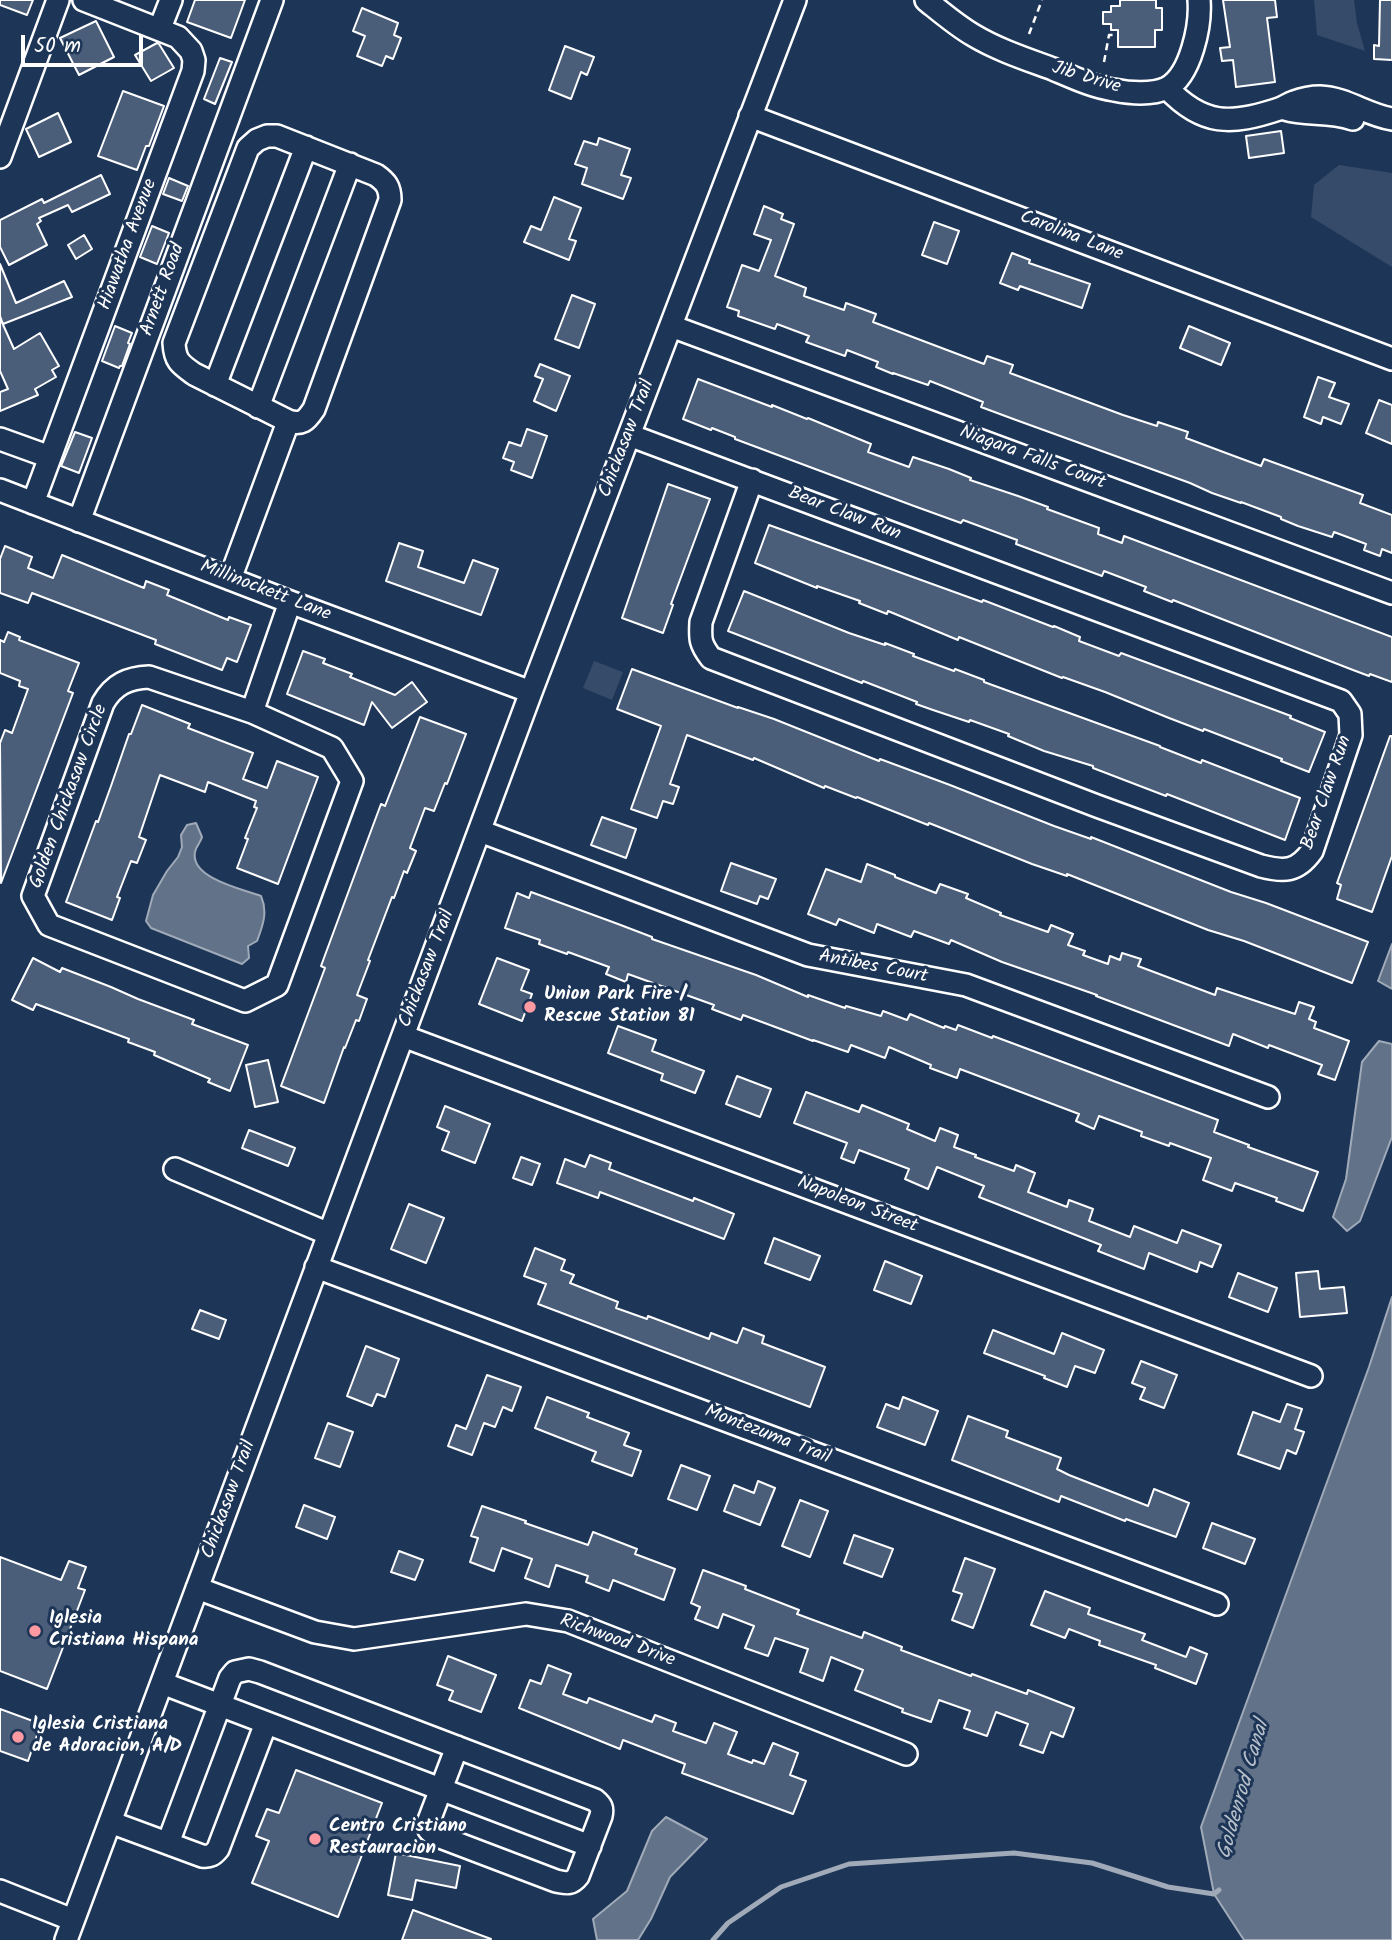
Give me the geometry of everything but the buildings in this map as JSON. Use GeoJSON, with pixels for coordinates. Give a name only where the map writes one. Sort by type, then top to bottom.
{"type":"FeatureCollection","features":[{"type":"Feature","properties":{"kind":"street"},"geometry":{"type":"LineString","coordinates":[[0,157],[58,0]]}},
{"type":"Feature","properties":{"kind":"street","name":"Hiawatha Avenue"},"geometry":{"type":"LineString","coordinates":[[33,503],[193,71],[194,60],[185,43],[178,37],[84,0]]}},
{"type":"Feature","properties":{"kind":"street"},"geometry":{"type":"LineString","coordinates":[[160,28],[171,0]]}},
{"type":"Feature","properties":{"kind":"street","name":"Arnett Road"},"geometry":{"type":"LineString","coordinates":[[79,521],[272,0]]}},
{"type":"Feature","properties":{"kind":"street","name":"Chickasaw Trail"},"geometry":{"type":"LineString","coordinates":[[70,1930],[531,692],[795,0]]}},
{"type":"Feature","properties":{"kind":"street"},"geometry":{"type":"LineString","coordinates":[[1199,0],[1199,21],[1192,50],[1176,81],[1167,88],[1196,113],[1215,119],[1241,119],[1283,108],[1294,101],[1324,97],[1392,118]]}},
{"type":"Feature","properties":{"kind":"street","name":"Jib Drive"},"geometry":{"type":"LineString","coordinates":[[930,1],[974,36],[1081,80],[1112,90],[1150,92],[1167,88]]}},
{"type":"Feature","properties":{"kind":"street"},"geometry":{"type":"LineString","coordinates":[[1283,108],[1297,113],[1333,113],[1392,131]]}},
{"type":"Feature","properties":{"kind":"street","name":"Carolina Lane"},"geometry":{"type":"LineString","coordinates":[[750,116],[1392,359]]}},
{"type":"Feature","properties":{"kind":"street"},"geometry":{"type":"LineString","coordinates":[[267,135],[277,136],[350,164],[376,174],[386,182],[390,190],[390,200],[314,409],[307,420],[298,424],[288,422],[180,364],[174,354],[174,343],[248,148],[267,135]]}},
{"type":"Feature","properties":{"kind":"street"},"geometry":{"type":"LineString","coordinates":[[215,385],[306,147]]}},
{"type":"Feature","properties":{"kind":"street"},"geometry":{"type":"LineString","coordinates":[[258,407],[350,164]]}},
{"type":"Feature","properties":{"kind":"street","name":"Niagara Falls Court"},"geometry":{"type":"LineString","coordinates":[[671,326],[1392,593]]}},
{"type":"Feature","properties":{"kind":"street"},"geometry":{"type":"LineString","coordinates":[[230,579],[288,422]]}},
{"type":"Feature","properties":{"kind":"street","name":"Bear Claw Run"},"geometry":{"type":"LineString","coordinates":[[629,435],[752,480],[1341,701],[1350,714],[1351,734],[1312,851],[1292,869],[1261,866],[711,658],[700,639],[701,622],[752,480]]}},
{"type":"Feature","properties":{"kind":"street"},"geometry":{"type":"LineString","coordinates":[[0,439],[51,457]]}},
{"type":"Feature","properties":{"kind":"street","name":"Millinockett Lane"},"geometry":{"type":"LineString","coordinates":[[0,490],[531,692]]}},
{"type":"Feature","properties":{"kind":"street"},"geometry":{"type":"LineString","coordinates":[[252,712],[290,602]]}},
{"type":"Feature","properties":{"kind":"street","name":"Golden Chickasaw Circle"},"geometry":{"type":"LineString","coordinates":[[149,677],[252,712],[332,748],[352,781],[277,985],[245,1001],[48,925],[33,896],[103,703],[115,687],[130,679],[149,677]]}},
{"type":"Feature","properties":{"kind":"street","name":"Antibes Court"},"geometry":{"type":"LineString","coordinates":[[480,831],[807,955],[966,985],[1268,1097]]}},
{"type":"Feature","properties":{"kind":"street","name":"Napoleon Street"},"geometry":{"type":"LineString","coordinates":[[403,1036],[1311,1376]]}},
{"type":"Feature","properties":{"kind":"street"},"geometry":{"type":"LineString","coordinates":[[175,1169],[329,1234]]}},
{"type":"Feature","properties":{"kind":"street","name":"Montezuma Trail"},"geometry":{"type":"LineString","coordinates":[[316,1267],[1217,1604]]}},
{"type":"Feature","properties":{"kind":"street","name":"Richwood Drive"},"geometry":{"type":"LineString","coordinates":[[197,1588],[316,1632],[354,1639],[526,1614],[568,1621],[906,1754]]}},
{"type":"Feature","properties":{"kind":"street"},"geometry":{"type":"LineString","coordinates":[[168,1843],[230,1678],[234,1672],[250,1669],[595,1800],[602,1810],[578,1876],[573,1882],[566,1884],[556,1881],[435,1835],[429,1830],[428,1823],[457,1748]]}},
{"type":"Feature","properties":{"kind":"street"},"geometry":{"type":"LineString","coordinates":[[162,1683],[590,1846]]}},
{"type":"Feature","properties":{"kind":"street"},"geometry":{"type":"LineString","coordinates":[[110,1822],[202,1856],[209,1857],[214,1854],[267,1723]]}},
{"type":"Feature","properties":{"kind":"street"},"geometry":{"type":"LineString","coordinates":[[0,1891],[70,1930]]}},
{"type":"Feature","properties":{"kind":"path"},"geometry":{"type":"LineString","coordinates":[[1029,34],[1042,0]]}},
{"type":"Feature","properties":{"kind":"path"},"geometry":{"type":"LineString","coordinates":[[1104,62],[1109,35],[1119,35]]}},
{"type":"Feature","properties":{"kind":"shaded area"},"geometry":{"type":"Polygon","coordinates":[[[1314,0],[1354,0],[1365,51],[1317,35],[1314,0]]]}},
{"type":"Feature","properties":{"kind":"shaded area"},"geometry":{"type":"Polygon","coordinates":[[[1339,165],[1392,173],[1392,267],[1311,217],[1314,185],[1339,165]]]}},
{"type":"Feature","properties":{"kind":"shaded area"},"geometry":{"type":"Polygon","coordinates":[[[594,661],[623,672],[612,700],[583,688],[594,661]]]}},
{"type":"Feature","properties":{"kind":"water"},"geometry":{"type":"Polygon","coordinates":[[[196,823],[202,837],[195,852],[201,869],[230,886],[261,896],[263,902],[264,918],[257,941],[248,946],[249,958],[242,964],[151,928],[146,921],[153,895],[178,857],[182,847],[181,835],[187,825],[196,823]]]}},
{"type":"Feature","properties":{"kind":"water"},"geometry":{"type":"Polygon","coordinates":[[[1392,944],[1392,989],[1378,981],[1392,944]]]}},
{"type":"Feature","properties":{"kind":"water"},"geometry":{"type":"Polygon","coordinates":[[[1379,1041],[1392,1044],[1392,1137],[1360,1221],[1347,1231],[1333,1217],[1346,1179],[1362,1062],[1379,1041]]]}},
{"type":"Feature","properties":{"kind":"water"},"geometry":{"type":"Polygon","coordinates":[[[1392,1297],[1392,1940],[1244,1940],[1214,1894],[1201,1827],[1392,1297]]]}},
{"type":"Feature","properties":{"kind":"water"},"geometry":{"type":"Polygon","coordinates":[[[666,1817],[707,1839],[670,1877],[638,1940],[597,1940],[593,1919],[627,1891],[652,1831],[666,1817]]]}},
{"type":"Feature","properties":{"kind":"waterway","name":"Goldenrod Canal"},"geometry":{"type":"LineString","coordinates":[[713,1940],[728,1923],[781,1887],[849,1864],[1014,1853],[1092,1863],[1168,1887],[1214,1894],[1219,1890]]}},
{"type":"Feature","properties":{"kind":"place","name":"Union Park Fire / Rescue Station 81"},"geometry":{"type":"Point","coordinates":[530,1007]}},
{"type":"Feature","properties":{"kind":"place","name":"Iglesia Cristiana Hispana"},"geometry":{"type":"Point","coordinates":[35,1631]}},
{"type":"Feature","properties":{"kind":"place","name":"Iglesia Cristiana de Adoracion, A/D"},"geometry":{"type":"Point","coordinates":[18,1737]}},
{"type":"Feature","properties":{"kind":"place","name":"Centro Cristiano Restauracion"},"geometry":{"type":"Point","coordinates":[315,1839]}}]}
